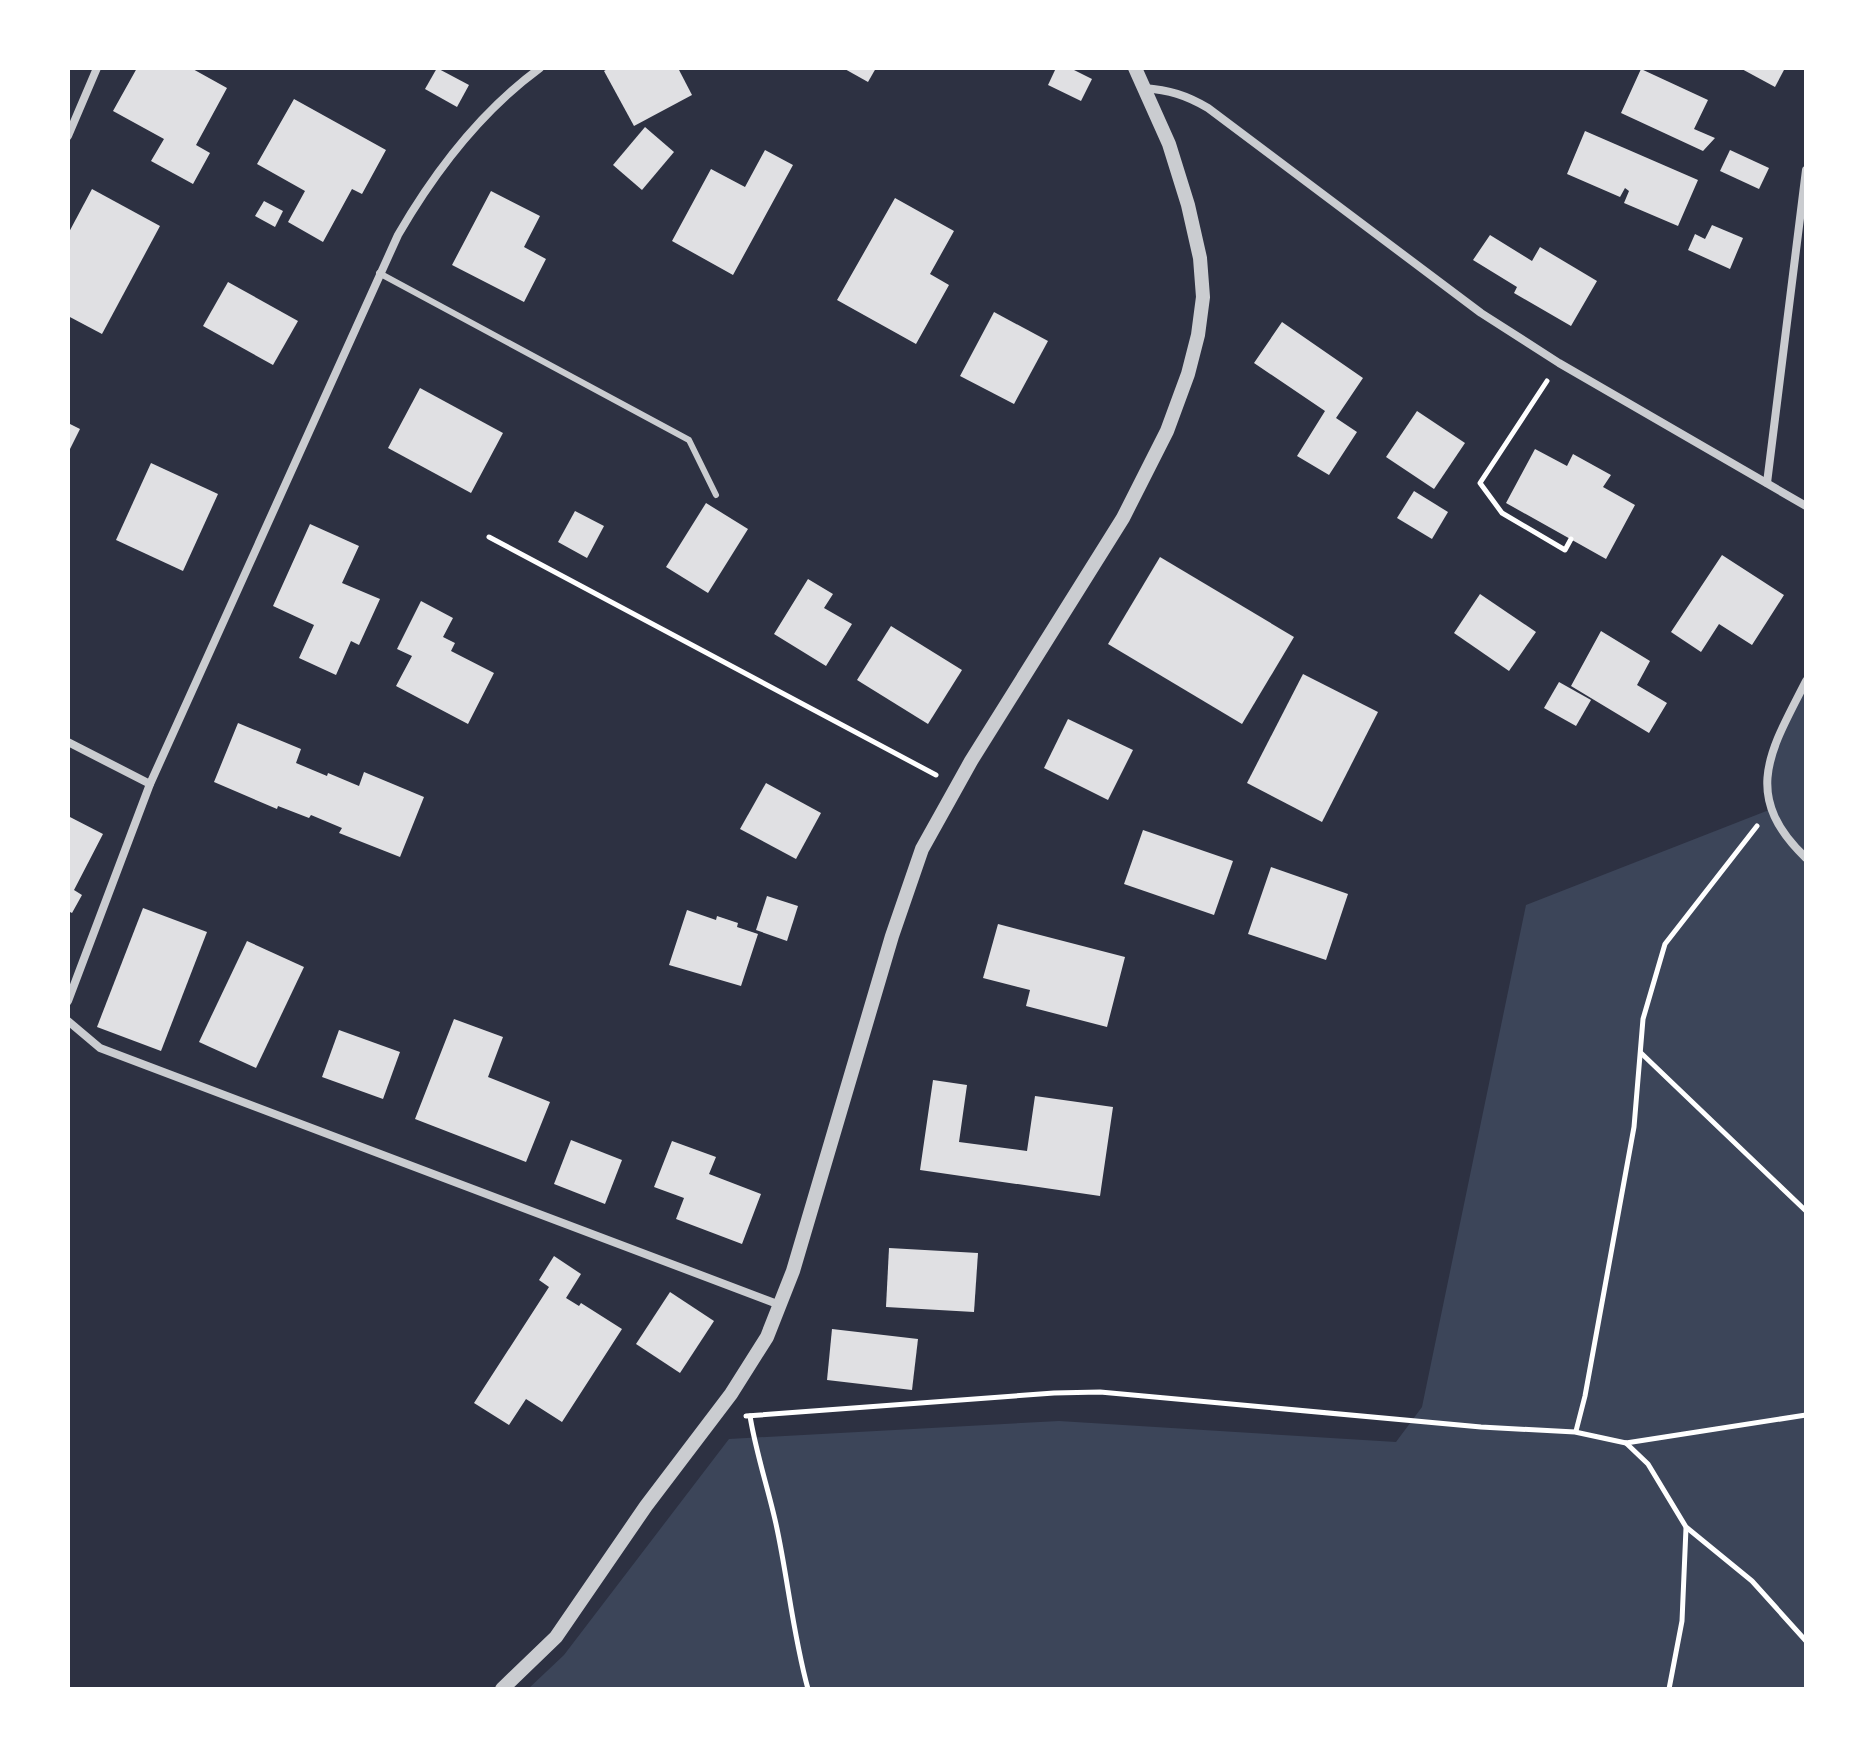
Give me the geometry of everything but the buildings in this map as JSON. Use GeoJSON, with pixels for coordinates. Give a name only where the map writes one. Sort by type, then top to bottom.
{"type":"FeatureCollection","features":[{"type":"Feature","properties":{"kind":"street"},"geometry":{"type":"LineString","coordinates":[[68,136],[97,68]]}},
{"type":"Feature","properties":{"kind":"street"},"geometry":{"type":"LineString","coordinates":[[68,1001],[150,784],[379,273],[419,198],[445,163],[492,110],[540,68]]}},
{"type":"Feature","properties":{"kind":"street"},"geometry":{"type":"LineString","coordinates":[[502,1689],[556,1637],[646,1506],[751,1363],[781,1306],[798,1256],[892,936],[922,849],[1123,518],[1167,431],[1198,335],[1203,297],[1200,258],[1174,159],[1135,68]]}},
{"type":"Feature","properties":{"kind":"street"},"geometry":{"type":"LineString","coordinates":[[1144,88],[1167,89],[1208,108],[1460,297],[1559,363],[1806,506]]}},
{"type":"Feature","properties":{"kind":"street"},"geometry":{"type":"LineString","coordinates":[[1767,483],[1806,170]]}},
{"type":"Feature","properties":{"kind":"street"},"geometry":{"type":"LineString","coordinates":[[1806,681],[1776,742],[1766,787],[1770,809],[1783,832],[1806,858]]}},
{"type":"Feature","properties":{"kind":"street"},"geometry":{"type":"LineString","coordinates":[[68,742],[150,784]]}},
{"type":"Feature","properties":{"kind":"street"},"geometry":{"type":"LineString","coordinates":[[68,1021],[100,1048],[781,1306]]}},
{"type":"Feature","properties":{"kind":"lane"},"geometry":{"type":"LineString","coordinates":[[379,273],[689,440],[716,495]]}},
{"type":"Feature","properties":{"kind":"path"},"geometry":{"type":"LineString","coordinates":[[1559,363],[1480,483],[1502,513],[1565,550],[1571,539]]}},
{"type":"Feature","properties":{"kind":"path"},"geometry":{"type":"LineString","coordinates":[[489,537],[957,787]]}},
{"type":"Feature","properties":{"kind":"path"},"geometry":{"type":"LineString","coordinates":[[1575,1432],[1585,1396],[1634,1127],[1643,1019],[1665,944],[1770,809]]}},
{"type":"Feature","properties":{"kind":"path"},"geometry":{"type":"LineString","coordinates":[[1640,1053],[1806,1211]]}},
{"type":"Feature","properties":{"kind":"path"},"geometry":{"type":"LineString","coordinates":[[709,1423],[750,1416],[1100,1392],[1481,1427],[1575,1432],[1626,1443],[1806,1415]]}},
{"type":"Feature","properties":{"kind":"path"},"geometry":{"type":"LineString","coordinates":[[750,1416],[776,1525],[799,1659],[808,1689]]}},
{"type":"Feature","properties":{"kind":"path"},"geometry":{"type":"LineString","coordinates":[[1626,1443],[1648,1464],[1686,1527],[1752,1581],[1806,1641]]}},
{"type":"Feature","properties":{"kind":"path"},"geometry":{"type":"LineString","coordinates":[[1669,1689],[1682,1621],[1686,1527]]}},
{"type":"Feature","properties":{"kind":"shaded area"},"geometry":{"type":"Polygon","coordinates":[[[1806,681],[1806,1689],[528,1689],[564,1655],[729,1439],[1059,1421],[1396,1442],[1422,1407],[1526,905],[1769,810],[1769,766],[1806,681]]]}}]}
